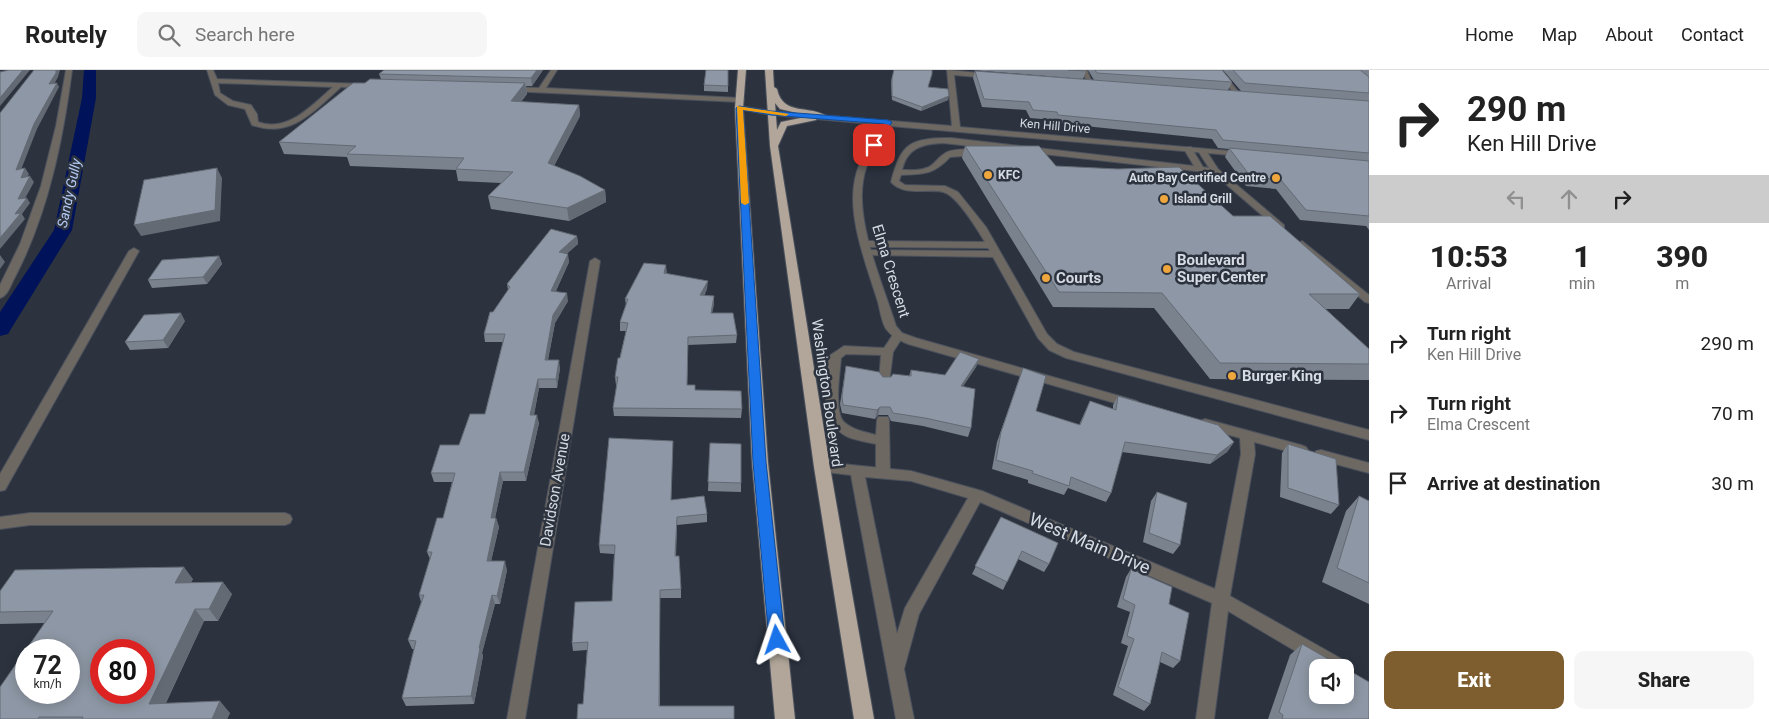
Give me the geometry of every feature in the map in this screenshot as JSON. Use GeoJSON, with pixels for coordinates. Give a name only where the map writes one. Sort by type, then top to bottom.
{"type":"FeatureCollection","features":[{"type":"Feature","properties":{"kind":"highway"},"geometry":{"type":"LineString","coordinates":[[742,70],[740,104],[760,462],[785,719]]}},
{"type":"Feature","properties":{"kind":"highway"},"geometry":{"type":"LineString","coordinates":[[769,77],[775,99],[784,107],[824,117]]}},
{"type":"Feature","properties":{"kind":"highway","name":"Washington Boulevard"},"geometry":{"type":"LineString","coordinates":[[769,77],[774,146],[822,467],[864,719]]}},
{"type":"Feature","properties":{"kind":"highway"},"geometry":{"type":"LineString","coordinates":[[774,146],[784,124],[802,119],[824,117]]}},
{"type":"Feature","properties":{"kind":"street"},"geometry":{"type":"LineString","coordinates":[[0,295],[20,258],[48,173],[66,94],[69,70]]}},
{"type":"Feature","properties":{"kind":"street"},"geometry":{"type":"LineString","coordinates":[[210,70],[217,94],[231,103],[248,107],[253,114],[254,123],[271,126],[282,126],[295,121],[338,85]]}},
{"type":"Feature","properties":{"kind":"street"},"geometry":{"type":"LineString","coordinates":[[542,90],[554,70]]}},
{"type":"Feature","properties":{"kind":"street"},"geometry":{"type":"LineString","coordinates":[[1084,70],[1091,84]]}},
{"type":"Feature","properties":{"kind":"street"},"geometry":{"type":"LineString","coordinates":[[1218,70],[1238,95]]}},
{"type":"Feature","properties":{"kind":"street"},"geometry":{"type":"LineString","coordinates":[[956,128],[950,72],[997,77]]}},
{"type":"Feature","properties":{"kind":"street"},"geometry":{"type":"LineString","coordinates":[[214,81],[377,86]]}},
{"type":"Feature","properties":{"kind":"street"},"geometry":{"type":"LineString","coordinates":[[1081,83],[1100,85]]}},
{"type":"Feature","properties":{"kind":"street","name":"Ken Hill Drive"},"geometry":{"type":"LineString","coordinates":[[503,89],[740,104],[771,113],[1251,155]]}},
{"type":"Feature","properties":{"kind":"street"},"geometry":{"type":"LineString","coordinates":[[1228,94],[1248,96]]}},
{"type":"Feature","properties":{"kind":"street","name":"Elma Crescent"},"geometry":{"type":"LineString","coordinates":[[888,122],[866,156],[858,182],[858,210],[891,327],[898,335],[912,341],[1142,406]]}},
{"type":"Feature","properties":{"kind":"street"},"geometry":{"type":"LineString","coordinates":[[1215,171],[958,141],[930,142],[912,148],[905,153],[901,160],[895,182],[900,187],[942,189],[953,192],[981,228],[1042,336],[1061,351],[1369,436]]}},
{"type":"Feature","properties":{"kind":"street"},"geometry":{"type":"LineString","coordinates":[[897,173],[928,171],[937,166],[947,155],[953,153],[1007,154],[1016,151],[1018,148]]}},
{"type":"Feature","properties":{"kind":"street"},"geometry":{"type":"LineString","coordinates":[[1188,149],[1200,169]]}},
{"type":"Feature","properties":{"kind":"street"},"geometry":{"type":"LineString","coordinates":[[1202,151],[1215,171],[1369,300]]}},
{"type":"Feature","properties":{"kind":"street"},"geometry":{"type":"LineString","coordinates":[[1064,153],[1073,167]]}},
{"type":"Feature","properties":{"kind":"street"},"geometry":{"type":"LineString","coordinates":[[1150,163],[1154,169],[1153,174]]}},
{"type":"Feature","properties":{"kind":"street"},"geometry":{"type":"LineString","coordinates":[[868,248],[993,249]]}},
{"type":"Feature","properties":{"kind":"street"},"geometry":{"type":"LineString","coordinates":[[0,486],[134,251]]}},
{"type":"Feature","properties":{"kind":"street","name":"Davidson Avenue"},"geometry":{"type":"LineString","coordinates":[[516,719],[595,261]]}},
{"type":"Feature","properties":{"kind":"street"},"geometry":{"type":"LineString","coordinates":[[886,381],[887,352],[898,335]]}},
{"type":"Feature","properties":{"kind":"street"},"geometry":{"type":"LineString","coordinates":[[883,441],[850,433],[837,423],[832,406],[833,372],[835,356],[844,350],[887,352]]}},
{"type":"Feature","properties":{"kind":"street"},"geometry":{"type":"LineString","coordinates":[[882,420],[883,473]]}},
{"type":"Feature","properties":{"kind":"street"},"geometry":{"type":"LineString","coordinates":[[1190,420],[1369,468]]}},
{"type":"Feature","properties":{"kind":"street"},"geometry":{"type":"LineString","coordinates":[[1205,719],[1221,599],[1248,454],[1247,436]]}},
{"type":"Feature","properties":{"kind":"street","name":"West Main Drive"},"geometry":{"type":"LineString","coordinates":[[822,467],[911,476],[976,495],[1221,599],[1325,659]]}},
{"type":"Feature","properties":{"kind":"street"},"geometry":{"type":"LineString","coordinates":[[857,471],[905,719]]}},
{"type":"Feature","properties":{"kind":"street"},"geometry":{"type":"LineString","coordinates":[[896,668],[910,613],[976,495]]}},
{"type":"Feature","properties":{"kind":"street"},"geometry":{"type":"LineString","coordinates":[[0,523],[30,519],[285,519]]}},
{"type":"Feature","properties":{"kind":"building"},"geometry":{"type":"Polygon","coordinates":[[[23,70],[0,98],[0,72],[23,70]]]}},
{"type":"Feature","properties":{"kind":"building"},"geometry":{"type":"Polygon","coordinates":[[[34,70],[56,70],[49,84],[57,83],[34,124],[16,170],[25,168],[21,178],[30,176],[18,199],[27,198],[15,214],[21,213],[0,238],[0,113],[34,70]]]}},
{"type":"Feature","properties":{"kind":"building"},"geometry":{"type":"Polygon","coordinates":[[[384,70],[537,70],[531,78],[379,74],[384,70]]]}},
{"type":"Feature","properties":{"kind":"building"},"geometry":{"type":"Polygon","coordinates":[[[706,70],[728,70],[728,86],[704,85],[706,70]]]}},
{"type":"Feature","properties":{"kind":"building"},"geometry":{"type":"Polygon","coordinates":[[[894,70],[932,70],[928,87],[948,89],[949,96],[922,107],[892,96],[894,70]]]}},
{"type":"Feature","properties":{"kind":"building"},"geometry":{"type":"Polygon","coordinates":[[[1095,70],[1222,70],[1232,82],[1097,73],[1095,70]]]}},
{"type":"Feature","properties":{"kind":"building"},"geometry":{"type":"Polygon","coordinates":[[[1233,70],[1360,70],[1369,77],[1369,93],[1245,83],[1233,70]]]}},
{"type":"Feature","properties":{"kind":"building"},"geometry":{"type":"Polygon","coordinates":[[[975,71],[1369,101],[1369,153],[1223,140],[1216,130],[1058,115],[1057,112],[1033,110],[1029,102],[984,99],[975,71]]]}},
{"type":"Feature","properties":{"kind":"building"},"geometry":{"type":"Polygon","coordinates":[[[370,79],[525,83],[511,101],[579,105],[548,163],[580,176],[605,190],[567,208],[488,196],[513,172],[456,169],[464,158],[347,154],[356,146],[279,142],[353,83],[365,83],[370,79]]]}},
{"type":"Feature","properties":{"kind":"building","name":"Boulevard Super Center"},"geometry":{"type":"Polygon","coordinates":[[[965,146],[1039,146],[1056,166],[1118,169],[1179,167],[1233,216],[1270,216],[1360,294],[1309,294],[1369,349],[1369,364],[1220,363],[1162,293],[1059,292],[965,146]]]}},
{"type":"Feature","properties":{"kind":"building"},"geometry":{"type":"Polygon","coordinates":[[[1229,148],[1369,161],[1369,216],[1306,210],[1281,180],[1251,177],[1229,148]]]}},
{"type":"Feature","properties":{"kind":"building"},"geometry":{"type":"Polygon","coordinates":[[[217,168],[215,210],[134,225],[144,180],[217,168]]]}},
{"type":"Feature","properties":{"kind":"building"},"geometry":{"type":"Polygon","coordinates":[[[551,229],[577,236],[559,252],[568,254],[551,291],[567,293],[553,315],[545,360],[559,360],[556,379],[538,379],[530,415],[537,415],[524,472],[500,472],[491,518],[496,518],[487,561],[505,561],[497,596],[492,595],[479,648],[471,696],[402,698],[416,641],[408,640],[424,595],[419,595],[432,552],[427,552],[437,518],[443,518],[455,473],[431,473],[440,445],[459,445],[470,414],[485,414],[505,334],[484,334],[490,312],[493,312],[510,287],[507,284],[551,229]]]}},
{"type":"Feature","properties":{"kind":"building"},"geometry":{"type":"Polygon","coordinates":[[[219,256],[203,277],[148,280],[162,260],[219,256]]]}},
{"type":"Feature","properties":{"kind":"building"},"geometry":{"type":"Polygon","coordinates":[[[644,263],[666,265],[664,273],[708,281],[700,295],[714,296],[711,313],[733,313],[737,335],[688,337],[687,385],[695,385],[695,390],[741,391],[742,409],[613,408],[618,377],[615,377],[618,358],[620,358],[628,323],[620,322],[628,299],[625,299],[644,263]]]}},
{"type":"Feature","properties":{"kind":"building"},"geometry":{"type":"Polygon","coordinates":[[[181,313],[163,340],[125,342],[144,315],[181,313]]]}},
{"type":"Feature","properties":{"kind":"building"},"geometry":{"type":"Polygon","coordinates":[[[960,352],[979,359],[961,386],[975,389],[971,428],[893,413],[890,407],[880,407],[877,410],[843,405],[842,396],[846,366],[879,372],[883,377],[891,377],[893,374],[911,376],[911,370],[945,375],[960,352]]]}},
{"type":"Feature","properties":{"kind":"building"},"geometry":{"type":"Polygon","coordinates":[[[1023,368],[1046,376],[1036,411],[1080,425],[1090,401],[1116,410],[1118,396],[1218,425],[1234,442],[1217,455],[1125,442],[1111,493],[1071,477],[1069,486],[1032,473],[1033,471],[996,460],[1001,432],[1023,368]]]}},
{"type":"Feature","properties":{"kind":"building"},"geometry":{"type":"Polygon","coordinates":[[[609,438],[673,441],[671,500],[704,496],[707,514],[677,517],[675,556],[679,556],[681,589],[660,590],[659,706],[734,706],[734,719],[577,719],[578,704],[583,704],[588,642],[572,643],[575,602],[612,601],[615,545],[599,545],[609,438]]]}},
{"type":"Feature","properties":{"kind":"building"},"geometry":{"type":"Polygon","coordinates":[[[710,443],[741,444],[741,483],[708,482],[710,443]]]}},
{"type":"Feature","properties":{"kind":"building"},"geometry":{"type":"Polygon","coordinates":[[[1288,444],[1336,459],[1339,505],[1288,488],[1288,444]]]}},
{"type":"Feature","properties":{"kind":"building"},"geometry":{"type":"Polygon","coordinates":[[[1157,492],[1187,503],[1180,545],[1149,533],[1157,492]]]}},
{"type":"Feature","properties":{"kind":"building"},"geometry":{"type":"Polygon","coordinates":[[[1359,496],[1369,501],[1369,583],[1337,568],[1359,496]]]}},
{"type":"Feature","properties":{"kind":"building"},"geometry":{"type":"Polygon","coordinates":[[[1001,517],[1058,543],[1049,564],[1022,551],[1007,582],[975,566],[1001,517]]]}},
{"type":"Feature","properties":{"kind":"building"},"geometry":{"type":"Polygon","coordinates":[[[184,567],[175,583],[223,582],[209,609],[195,609],[155,692],[155,639],[90,639],[90,704],[220,701],[212,719],[82,719],[83,717],[39,717],[38,719],[0,719],[0,687],[15,665],[15,704],[80,704],[80,639],[33,639],[53,611],[0,612],[0,591],[15,570],[184,567]]]}},
{"type":"Feature","properties":{"kind":"building"},"geometry":{"type":"Polygon","coordinates":[[[1131,569],[1172,587],[1169,604],[1189,613],[1180,661],[1162,652],[1150,704],[1118,687],[1134,639],[1127,636],[1135,605],[1123,599],[1131,569]]]}},
{"type":"Feature","properties":{"kind":"building"},"geometry":{"type":"Polygon","coordinates":[[[1302,644],[1328,659],[1309,659],[1309,704],[1354,704],[1354,673],[1369,682],[1369,719],[1282,719],[1283,715],[1279,712],[1302,644]]]}},
{"type":"Feature","properties":{"kind":"waterway","name":"Sandy Gully"},"geometry":{"type":"LineString","coordinates":[[0,329],[63,230],[89,98],[90,70]]}},
{"type":"Feature","properties":{"kind":"slow traffic"},"geometry":{"type":"LineString","coordinates":[[745,203],[739,108],[786,114]]}},
{"type":"Feature","properties":{"kind":"place","name":"KFC"},"geometry":{"type":"Point","coordinates":[988,175]}},
{"type":"Feature","properties":{"kind":"place","name":"Auto Bay Certified Centre"},"geometry":{"type":"Point","coordinates":[1276,178]}},
{"type":"Feature","properties":{"kind":"place","name":"Island Grill"},"geometry":{"type":"Point","coordinates":[1164,199]}},
{"type":"Feature","properties":{"kind":"place","name":"Boulevard Super Center"},"geometry":{"type":"Point","coordinates":[1167,269]}},
{"type":"Feature","properties":{"kind":"place","name":"Courts"},"geometry":{"type":"Point","coordinates":[1046,278]}},
{"type":"Feature","properties":{"kind":"place","name":"Burger King"},"geometry":{"type":"Point","coordinates":[1232,376]}},
{"type":"Feature","properties":{"kind":"route"},"geometry":{"type":"LineString","coordinates":[[777,640],[760,462],[739,108],[771,113],[888,122],[874,145]]}}]}
